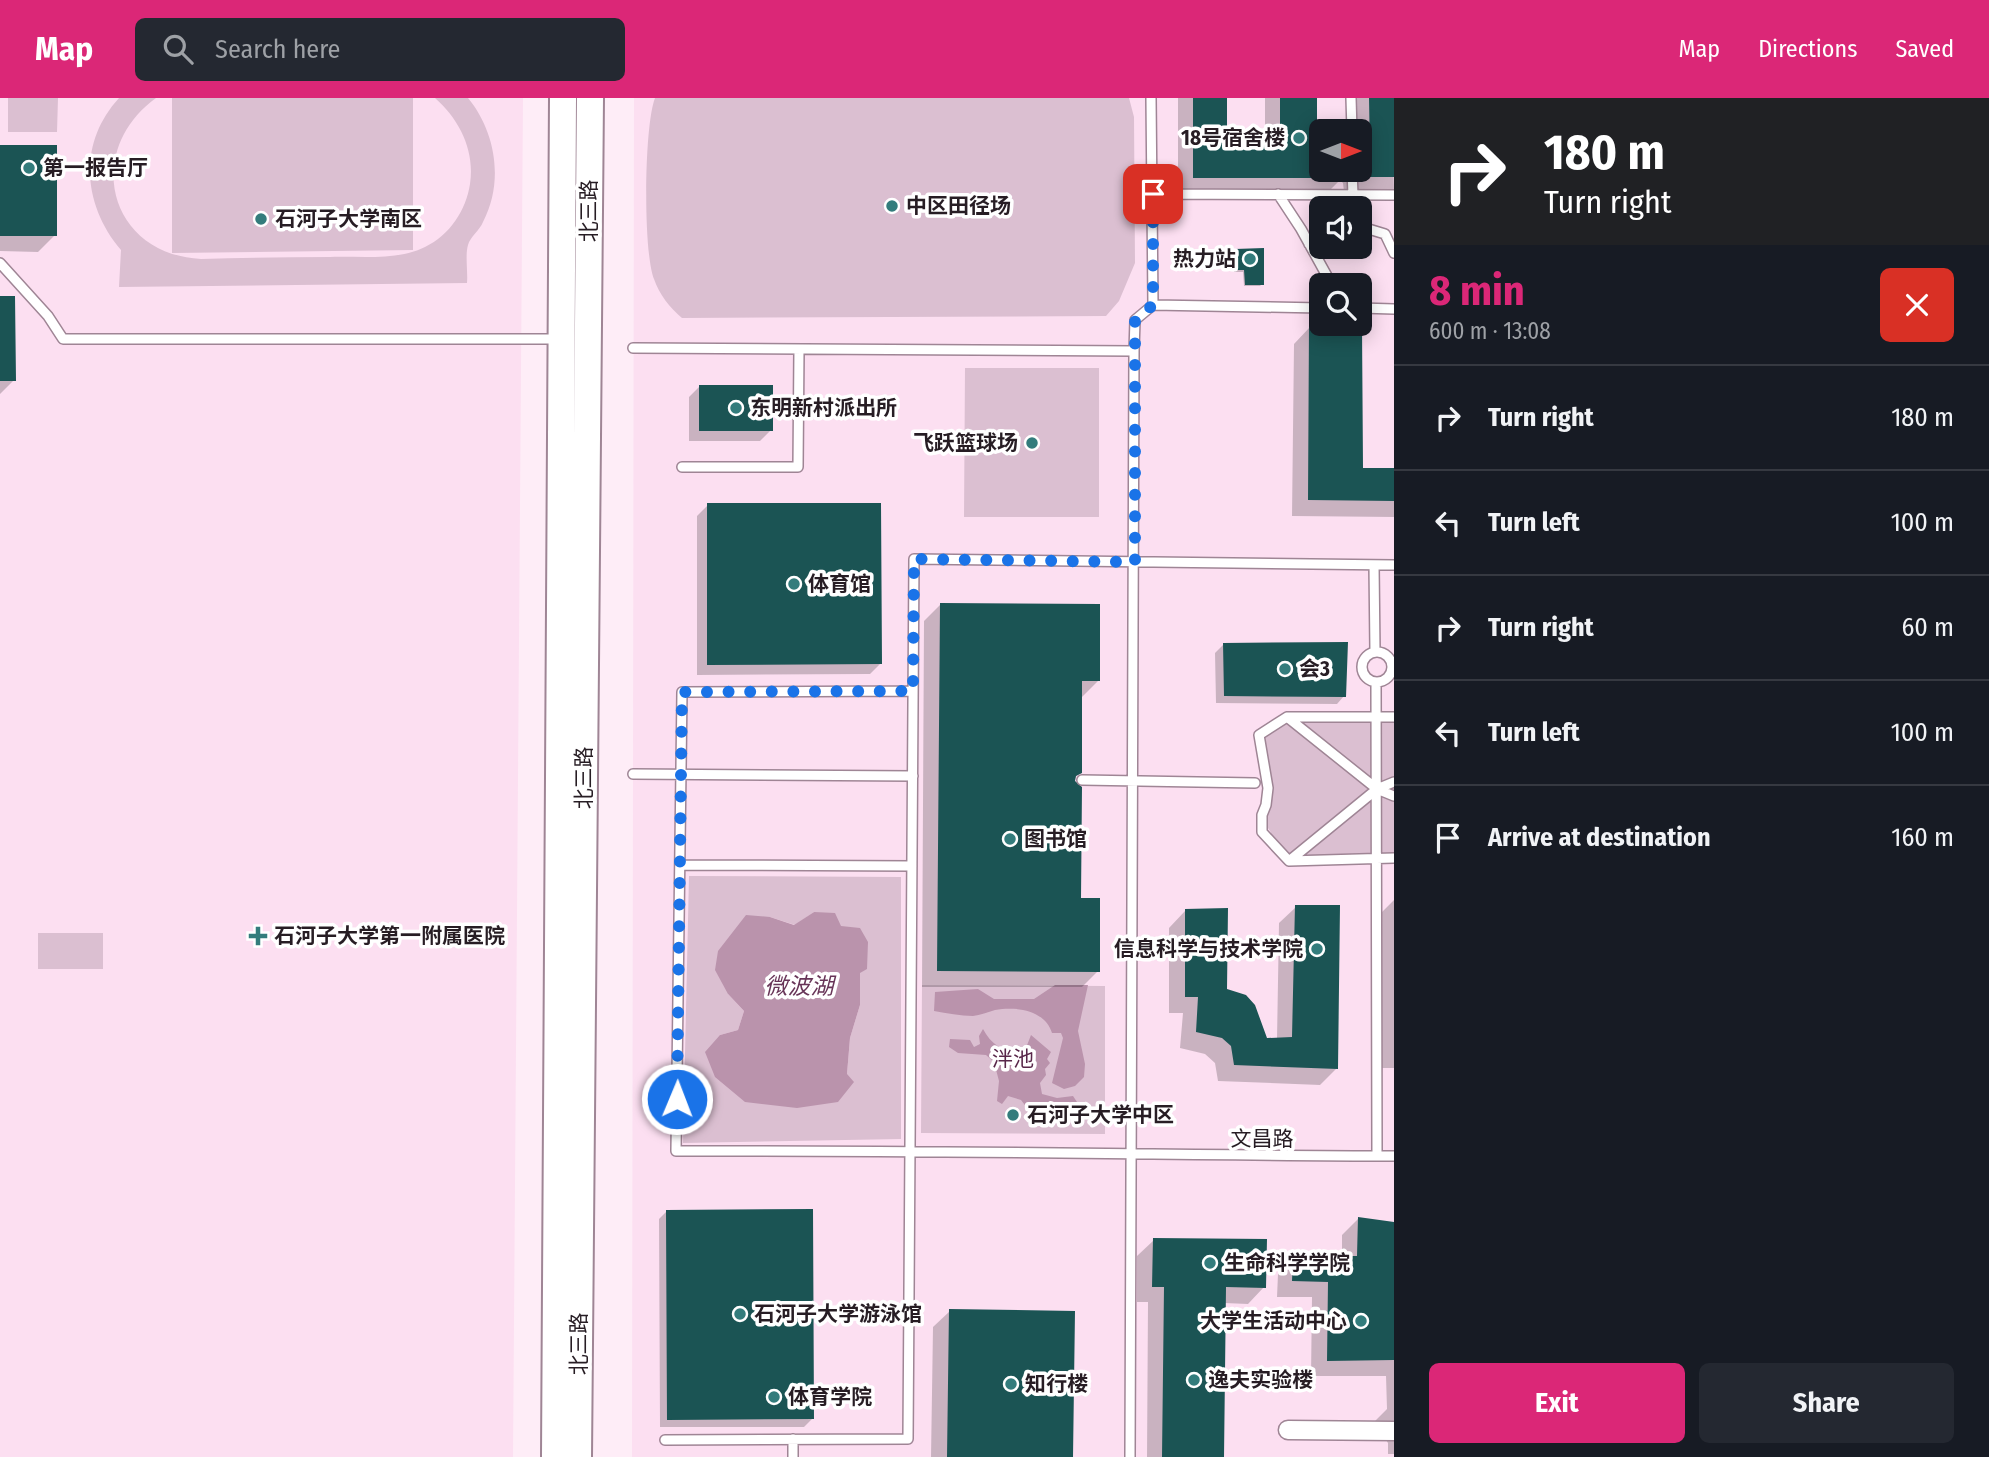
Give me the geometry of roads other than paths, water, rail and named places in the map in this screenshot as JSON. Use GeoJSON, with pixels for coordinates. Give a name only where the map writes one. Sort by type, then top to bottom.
{"type":"FeatureCollection","features":[{"type":"Feature","properties":{"kind":"main road","name":"北三路"},"geometry":{"type":"LineString","coordinates":[[555,1457],[563,98]]}},
{"type":"Feature","properties":{"kind":"main road","name":"北三路"},"geometry":{"type":"LineString","coordinates":[[578,1457],[590,98]]}},
{"type":"Feature","properties":{"kind":"street"},"geometry":{"type":"LineString","coordinates":[[1288,1430],[1394,1432]]}},
{"type":"Feature","properties":{"kind":"lane"},"geometry":{"type":"LineString","coordinates":[[1151,98],[1153,305]]}},
{"type":"Feature","properties":{"kind":"lane"},"geometry":{"type":"LineString","coordinates":[[1352,98],[1352,119]]}},
{"type":"Feature","properties":{"kind":"lane"},"geometry":{"type":"LineString","coordinates":[[1352,182],[1353,195]]}},
{"type":"Feature","properties":{"kind":"lane"},"geometry":{"type":"LineString","coordinates":[[1153,194],[1394,195]]}},
{"type":"Feature","properties":{"kind":"lane"},"geometry":{"type":"LineString","coordinates":[[1278,194],[1309,244]]}},
{"type":"Feature","properties":{"kind":"lane"},"geometry":{"type":"LineString","coordinates":[[1372,231],[1385,234],[1394,253]]}},
{"type":"Feature","properties":{"kind":"lane"},"geometry":{"type":"LineString","coordinates":[[0,263],[48,316],[63,339],[560,339]]}},
{"type":"Feature","properties":{"kind":"lane"},"geometry":{"type":"LineString","coordinates":[[1130,1457],[1135,320],[1153,305],[1309,307]]}},
{"type":"Feature","properties":{"kind":"lane"},"geometry":{"type":"LineString","coordinates":[[1372,308],[1394,309]]}},
{"type":"Feature","properties":{"kind":"lane"},"geometry":{"type":"LineString","coordinates":[[633,348],[1134,351]]}},
{"type":"Feature","properties":{"kind":"lane"},"geometry":{"type":"LineString","coordinates":[[682,467],[798,467],[799,349]]}},
{"type":"Feature","properties":{"kind":"lane"},"geometry":{"type":"LineString","coordinates":[[665,1440],[908,1439],[914,559],[1394,565]]}},
{"type":"Feature","properties":{"kind":"lane"},"geometry":{"type":"LineString","coordinates":[[1374,565],[1375,652]]}},
{"type":"Feature","properties":{"kind":"lane"},"geometry":{"type":"LineString","coordinates":[[1375,652],[1385,655],[1391,664],[1390,674],[1376,682],[1368,679],[1362,667],[1365,659],[1375,652]]}},
{"type":"Feature","properties":{"kind":"lane"},"geometry":{"type":"LineString","coordinates":[[1376,682],[1377,1156]]}},
{"type":"Feature","properties":{"kind":"lane"},"geometry":{"type":"LineString","coordinates":[[912,866],[680,865],[682,692],[913,691]]}},
{"type":"Feature","properties":{"kind":"lane"},"geometry":{"type":"LineString","coordinates":[[1287,717],[1377,789],[1394,796]]}},
{"type":"Feature","properties":{"kind":"lane"},"geometry":{"type":"LineString","coordinates":[[1394,717],[1287,717],[1259,735],[1268,788],[1262,814],[1262,832],[1289,861],[1394,858]]}},
{"type":"Feature","properties":{"kind":"lane"},"geometry":{"type":"LineString","coordinates":[[633,774],[913,776]]}},
{"type":"Feature","properties":{"kind":"lane"},"geometry":{"type":"LineString","coordinates":[[1082,780],[1255,783]]}},
{"type":"Feature","properties":{"kind":"lane"},"geometry":{"type":"LineString","coordinates":[[1289,861],[1377,789],[1394,782]]}},
{"type":"Feature","properties":{"kind":"lane","name":"文昌路"},"geometry":{"type":"LineString","coordinates":[[680,865],[676,1151],[910,1150],[1130,1156],[1394,1156]]}},
{"type":"Feature","properties":{"kind":"lane"},"geometry":{"type":"LineString","coordinates":[[793,1439],[793,1457]]}},
{"type":"Feature","properties":{"kind":"water","name":"微波湖"},"geometry":{"type":"Polygon","coordinates":[[[814,912],[835,913],[841,926],[860,928],[868,942],[867,969],[860,973],[860,1005],[850,1038],[847,1074],[854,1082],[838,1102],[797,1108],[745,1102],[715,1077],[705,1052],[720,1035],[738,1030],[744,1011],[728,994],[715,970],[718,951],[746,915],[770,917],[794,925],[814,912]]]}},
{"type":"Feature","properties":{"kind":"water"},"geometry":{"type":"Polygon","coordinates":[[[1055,985],[1088,985],[1078,1031],[1085,1064],[1084,1077],[1075,1086],[1064,1089],[1052,1083],[1063,1038],[1061,1033],[1052,1033],[1043,1019],[1020,1009],[995,1010],[973,1016],[934,1011],[935,992],[978,989],[994,999],[1034,999],[1055,985]]]}},
{"type":"Feature","properties":{"kind":"water"},"geometry":{"type":"Polygon","coordinates":[[[983,1029],[995,1044],[1005,1050],[1024,1053],[1031,1035],[1051,1052],[1047,1059],[1050,1063],[1045,1069],[1046,1075],[1040,1083],[1042,1094],[1057,1098],[1073,1096],[1079,1105],[1072,1117],[1048,1105],[1047,1122],[1037,1121],[1021,1100],[1008,1096],[1002,1104],[997,1101],[999,1081],[994,1062],[986,1055],[958,1053],[949,1047],[950,1039],[970,1040],[974,1047],[980,1044],[979,1036],[983,1029]]]}},
{"type":"Feature","properties":{"kind":"place","name":"18号宿舍楼"},"geometry":{"type":"Point","coordinates":[1299,138]}},
{"type":"Feature","properties":{"kind":"place","name":"第一报告厅"},"geometry":{"type":"Point","coordinates":[29,168]}},
{"type":"Feature","properties":{"kind":"place","name":"中区田径场"},"geometry":{"type":"Point","coordinates":[892,206]}},
{"type":"Feature","properties":{"kind":"place","name":"石河子大学南区"},"geometry":{"type":"Point","coordinates":[261,219]}},
{"type":"Feature","properties":{"kind":"place","name":"热力站"},"geometry":{"type":"Point","coordinates":[1250,259]}},
{"type":"Feature","properties":{"kind":"place","name":"东明新村派出所"},"geometry":{"type":"Point","coordinates":[736,408]}},
{"type":"Feature","properties":{"kind":"place","name":"飞跃篮球场"},"geometry":{"type":"Point","coordinates":[1032,443]}},
{"type":"Feature","properties":{"kind":"place","name":"体育馆"},"geometry":{"type":"Point","coordinates":[794,584]}},
{"type":"Feature","properties":{"kind":"place","name":"会3"},"geometry":{"type":"Point","coordinates":[1285,669]}},
{"type":"Feature","properties":{"kind":"place","name":"图书馆"},"geometry":{"type":"Point","coordinates":[1010,839]}},
{"type":"Feature","properties":{"kind":"place","name":"石河子大学第一附属医院"},"geometry":{"type":"Point","coordinates":[258,936]}},
{"type":"Feature","properties":{"kind":"place","name":"信息科学与技术学院"},"geometry":{"type":"Point","coordinates":[1317,949]}},
{"type":"Feature","properties":{"kind":"place","name":"石河子大学中区"},"geometry":{"type":"Point","coordinates":[1013,1115]}},
{"type":"Feature","properties":{"kind":"place","name":"生命科学学院"},"geometry":{"type":"Point","coordinates":[1210,1263]}},
{"type":"Feature","properties":{"kind":"place","name":"石河子大学游泳馆"},"geometry":{"type":"Point","coordinates":[740,1314]}},
{"type":"Feature","properties":{"kind":"place","name":"大学生活动中心"},"geometry":{"type":"Point","coordinates":[1361,1321]}},
{"type":"Feature","properties":{"kind":"place","name":"逸夫实验楼"},"geometry":{"type":"Point","coordinates":[1194,1380]}},
{"type":"Feature","properties":{"kind":"place","name":"知行楼"},"geometry":{"type":"Point","coordinates":[1011,1384]}},
{"type":"Feature","properties":{"kind":"place","name":"体育学院"},"geometry":{"type":"Point","coordinates":[774,1397]}},
{"type":"Feature","properties":{"kind":"park label","name":"泮池"},"geometry":{"type":"Point","coordinates":[1013,1059]}}]}
